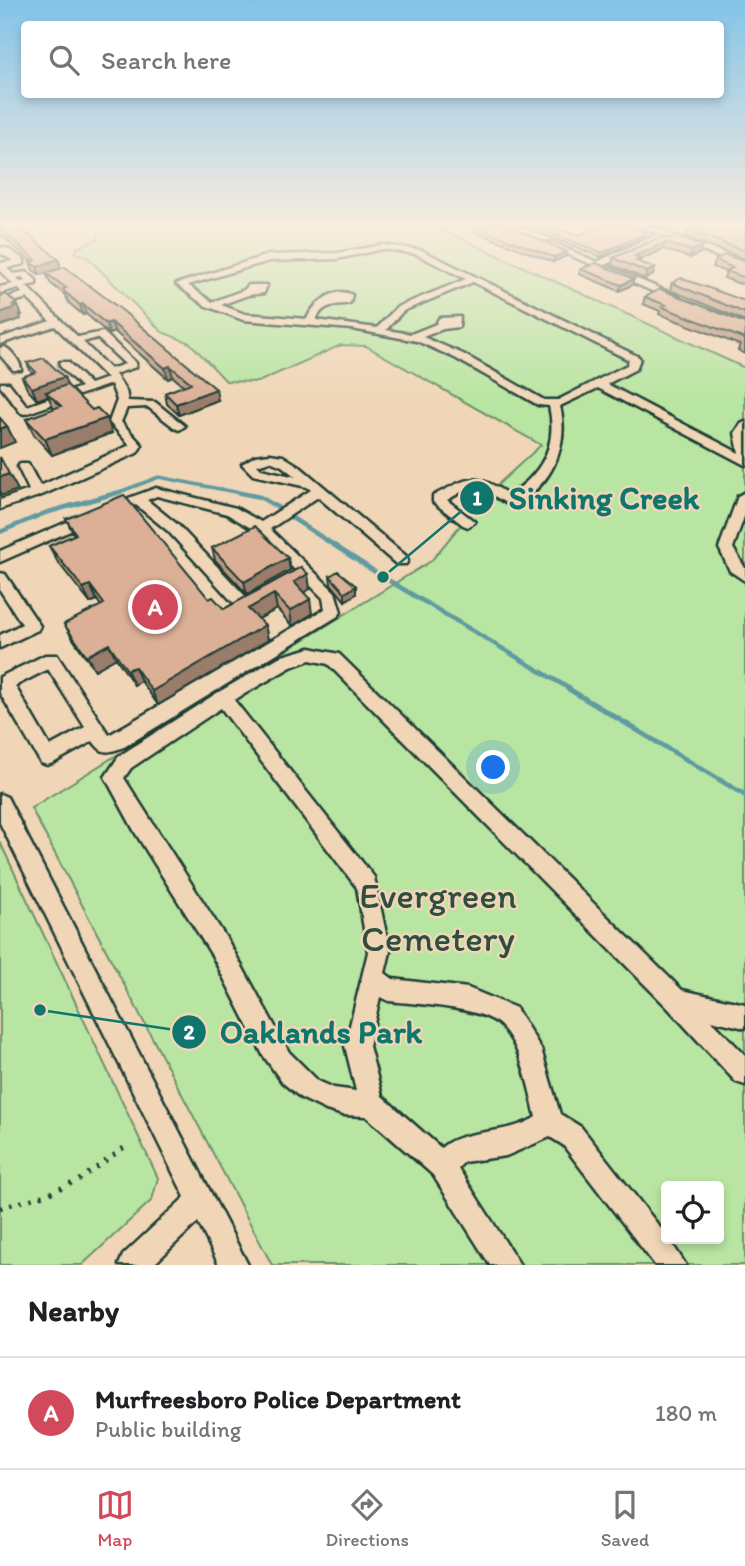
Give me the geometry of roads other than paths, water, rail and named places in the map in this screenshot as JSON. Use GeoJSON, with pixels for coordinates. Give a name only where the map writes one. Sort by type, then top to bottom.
{"type":"FeatureCollection","features":[{"type":"Feature","properties":{"kind":"street"},"geometry":{"type":"LineString","coordinates":[[0,505],[37,492],[133,450],[135,441],[115,422],[124,405],[125,396],[111,376],[18,283]]}},
{"type":"Feature","properties":{"kind":"street"},"geometry":{"type":"LineString","coordinates":[[184,283],[181,284],[212,305],[243,317],[380,330],[413,337],[459,356],[542,403],[554,404],[601,385],[632,367],[635,359],[482,283]]}},
{"type":"Feature","properties":{"kind":"street"},"geometry":{"type":"LineString","coordinates":[[380,330],[400,309],[464,283]]}},
{"type":"Feature","properties":{"kind":"street"},"geometry":{"type":"LineString","coordinates":[[639,283],[683,302]]}},
{"type":"Feature","properties":{"kind":"street"},"geometry":{"type":"LineString","coordinates":[[212,305],[247,292]]}},
{"type":"Feature","properties":{"kind":"street"},"geometry":{"type":"LineString","coordinates":[[0,303],[29,294]]}},
{"type":"Feature","properties":{"kind":"street"},"geometry":{"type":"LineString","coordinates":[[310,323],[315,311],[329,302]]}},
{"type":"Feature","properties":{"kind":"street"},"geometry":{"type":"LineString","coordinates":[[17,368],[1,347],[57,322]]}},
{"type":"Feature","properties":{"kind":"street"},"geometry":{"type":"LineString","coordinates":[[413,337],[441,326]]}},
{"type":"Feature","properties":{"kind":"street"},"geometry":{"type":"LineString","coordinates":[[5,385],[25,411],[88,388],[132,365],[99,334],[76,341]]}},
{"type":"Feature","properties":{"kind":"street"},"geometry":{"type":"LineString","coordinates":[[64,364],[88,388]]}},
{"type":"Feature","properties":{"kind":"street"},"geometry":{"type":"LineString","coordinates":[[601,385],[745,461]]}},
{"type":"Feature","properties":{"kind":"street"},"geometry":{"type":"LineString","coordinates":[[124,405],[151,404],[179,426]]}},
{"type":"Feature","properties":{"kind":"street"},"geometry":{"type":"LineString","coordinates":[[468,522],[438,499],[470,482],[487,486],[509,501],[538,482],[549,465],[557,439],[554,404]]}},
{"type":"Feature","properties":{"kind":"street"},"geometry":{"type":"LineString","coordinates":[[745,426],[741,433],[745,454]]}},
{"type":"Feature","properties":{"kind":"street"},"geometry":{"type":"LineString","coordinates":[[24,467],[37,492]]}},
{"type":"Feature","properties":{"kind":"street"},"geometry":{"type":"LineString","coordinates":[[261,528],[314,488],[401,560]]}},
{"type":"Feature","properties":{"kind":"street"},"geometry":{"type":"LineString","coordinates":[[0,557],[156,492],[231,511],[261,528],[299,575],[330,596],[333,612],[118,741],[105,744],[96,730],[51,660],[2,684],[47,757],[96,730]]}},
{"type":"Feature","properties":{"kind":"street"},"geometry":{"type":"LineString","coordinates":[[745,496],[726,548],[735,567],[745,576]]}},
{"type":"Feature","properties":{"kind":"street"},"geometry":{"type":"LineString","coordinates":[[137,499],[173,528],[244,605],[269,592]]}},
{"type":"Feature","properties":{"kind":"street"},"geometry":{"type":"LineString","coordinates":[[0,642],[32,626],[1,580]]}},
{"type":"Feature","properties":{"kind":"street"},"geometry":{"type":"LineString","coordinates":[[371,1103],[341,1105],[301,1083],[278,1055],[234,972],[135,818],[114,778],[133,756],[223,698],[285,662],[310,654],[333,659],[676,1000],[745,1073]]}},
{"type":"Feature","properties":{"kind":"street"},"geometry":{"type":"LineString","coordinates":[[223,698],[367,884],[379,952],[357,1046],[371,1103],[442,1166],[506,1265]]}},
{"type":"Feature","properties":{"kind":"street"},"geometry":{"type":"LineString","coordinates":[[0,803],[234,1265]]}},
{"type":"Feature","properties":{"kind":"street"},"geometry":{"type":"LineString","coordinates":[[372,977],[389,990],[468,999],[508,1016],[533,1057],[550,1122],[572,1136],[672,1265]]}},
{"type":"Feature","properties":{"kind":"street"},"geometry":{"type":"LineString","coordinates":[[676,1000],[745,1016]]}},
{"type":"Feature","properties":{"kind":"street"},"geometry":{"type":"LineString","coordinates":[[442,1166],[458,1150],[496,1147],[536,1133],[550,1122]]}},
{"type":"Feature","properties":{"kind":"street"},"geometry":{"type":"LineString","coordinates":[[133,1265],[200,1201]]}},
{"type":"Feature","properties":{"kind":"waterway"},"geometry":{"type":"LineString","coordinates":[[117,493],[159,477],[245,494]]}},
{"type":"Feature","properties":{"kind":"waterway"},"geometry":{"type":"LineString","coordinates":[[236,492],[260,497],[277,507]]}},
{"type":"Feature","properties":{"kind":"waterway"},"geometry":{"type":"LineString","coordinates":[[0,532],[45,513],[117,493]]}},
{"type":"Feature","properties":{"kind":"waterway"},"geometry":{"type":"LineString","coordinates":[[289,516],[383,577],[570,689]]}},
{"type":"Feature","properties":{"kind":"waterway"},"geometry":{"type":"LineString","coordinates":[[567,688],[745,795]]}},
{"type":"Feature","properties":{"kind":"place","name":"Sinking Creek"},"geometry":{"type":"Point","coordinates":[383,577]}},
{"type":"Feature","properties":{"kind":"place","name":"Murfreesboro Police Department"},"geometry":{"type":"Point","coordinates":[155,607]}},
{"type":"Feature","properties":{"kind":"place","name":"Oaklands Park"},"geometry":{"type":"Point","coordinates":[40,1010]}},
{"type":"Feature","properties":{"kind":"park label","name":"Evergreen Cemetery"},"geometry":{"type":"Point","coordinates":[438,916]}}]}
